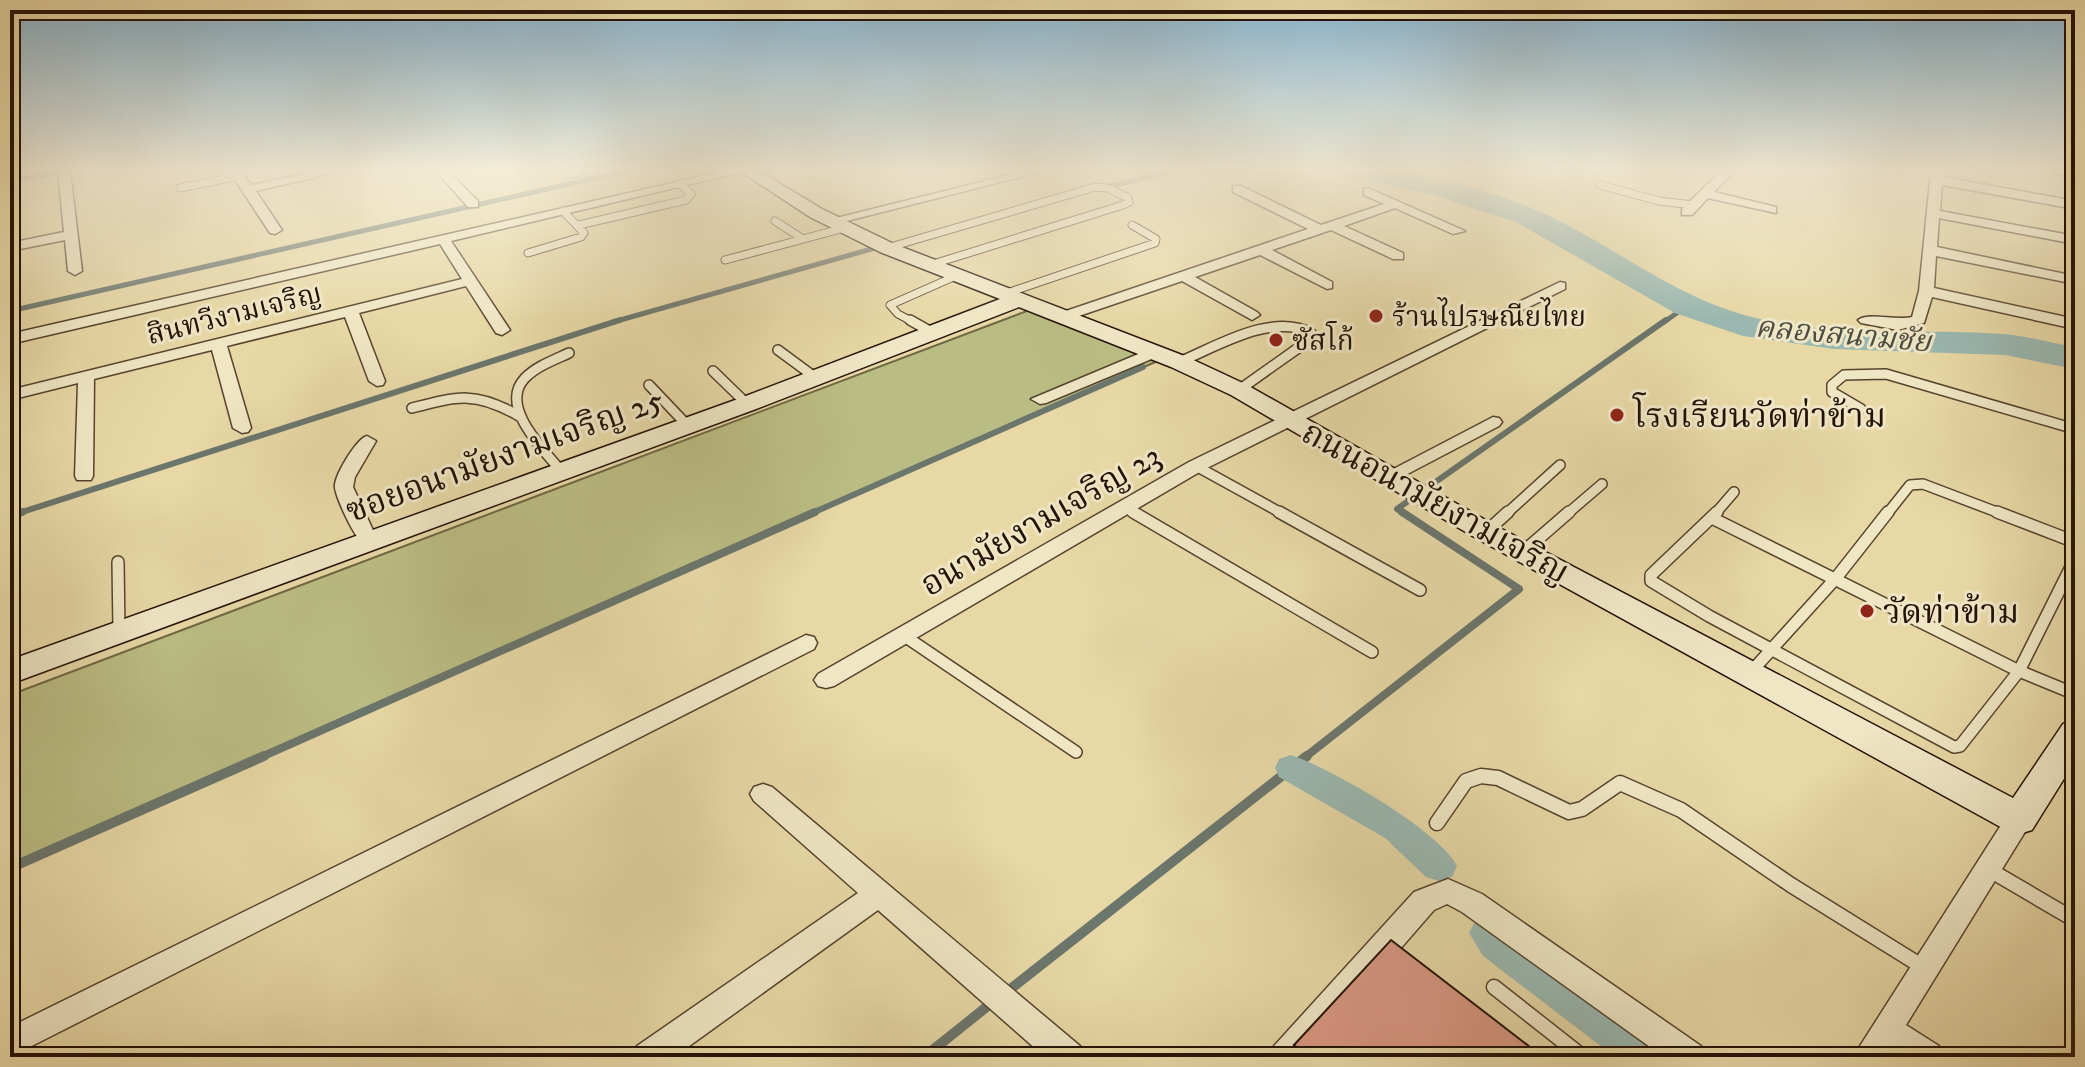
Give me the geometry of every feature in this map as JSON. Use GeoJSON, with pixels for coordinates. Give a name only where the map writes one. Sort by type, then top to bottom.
{"type":"FeatureCollection","features":[{"type":"Feature","properties":{"kind":"street"},"geometry":{"type":"LineString","coordinates":[[69,221],[75,271]]}},
{"type":"Feature","properties":{"kind":"street"},"geometry":{"type":"LineString","coordinates":[[269,221],[275,230]]}},
{"type":"Feature","properties":{"kind":"street","name":"สินทวีงามเจริญ"},"geometry":{"type":"LineString","coordinates":[[10,339],[521,221]]}},
{"type":"Feature","properties":{"kind":"street","name":"ถนนอนามัยงามเจริญ"},"geometry":{"type":"LineString","coordinates":[[832,221],[887,248],[1155,352],[1239,390],[1486,532],[2019,819]]}},
{"type":"Feature","properties":{"kind":"street"},"geometry":{"type":"LineString","coordinates":[[837,224],[849,221]]}},
{"type":"Feature","properties":{"kind":"street"},"geometry":{"type":"LineString","coordinates":[[1310,221],[1398,256]]}},
{"type":"Feature","properties":{"kind":"street"},"geometry":{"type":"LineString","coordinates":[[1065,316],[1348,221]]}},
{"type":"Feature","properties":{"kind":"street"},"geometry":{"type":"LineString","coordinates":[[1435,221],[1458,231]]}},
{"type":"Feature","properties":{"kind":"street"},"geometry":{"type":"LineString","coordinates":[[1866,320],[1898,325],[1919,320],[1926,291],[1931,221]]}},
{"type":"Feature","properties":{"kind":"street"},"geometry":{"type":"LineString","coordinates":[[1973,221],[2075,240]]}},
{"type":"Feature","properties":{"kind":"street"},"geometry":{"type":"LineString","coordinates":[[10,247],[70,235]]}},
{"type":"Feature","properties":{"kind":"street"},"geometry":{"type":"LineString","coordinates":[[443,239],[502,330]]}},
{"type":"Feature","properties":{"kind":"street"},"geometry":{"type":"LineString","coordinates":[[1261,250],[1327,285]]}},
{"type":"Feature","properties":{"kind":"street"},"geometry":{"type":"LineString","coordinates":[[1929,250],[2075,280]]}},
{"type":"Feature","properties":{"kind":"street"},"geometry":{"type":"LineString","coordinates":[[1183,276],[1252,315]]}},
{"type":"Feature","properties":{"kind":"street","name":"สินทวีงามเจริญ"},"geometry":{"type":"LineString","coordinates":[[10,395],[471,281]]}},
{"type":"Feature","properties":{"kind":"street","name":"อนามัยงามเจริญ 23"},"geometry":{"type":"LineString","coordinates":[[826,680],[1196,466],[1560,286]]}},
{"type":"Feature","properties":{"kind":"street"},"geometry":{"type":"LineString","coordinates":[[1926,291],[2075,324]]}},
{"type":"Feature","properties":{"kind":"street","name":"ซอยอนามัยงามเจริญ 25"},"geometry":{"type":"LineString","coordinates":[[10,672],[747,404],[934,333],[1014,296]]}},
{"type":"Feature","properties":{"kind":"street"},"geometry":{"type":"LineString","coordinates":[[350,310],[377,381]]}},
{"type":"Feature","properties":{"kind":"street"},"geometry":{"type":"LineString","coordinates":[[218,343],[242,428]]}},
{"type":"Feature","properties":{"kind":"street"},"geometry":{"type":"LineString","coordinates":[[1040,399],[1155,352]]}},
{"type":"Feature","properties":{"kind":"street"},"geometry":{"type":"LineString","coordinates":[[84,476],[86,377]]}},
{"type":"Feature","properties":{"kind":"street"},"geometry":{"type":"LineString","coordinates":[[1410,488],[1493,422]]}},
{"type":"Feature","properties":{"kind":"street"},"geometry":{"type":"LineString","coordinates":[[367,441],[346,477],[344,487],[368,541]]}},
{"type":"Feature","properties":{"kind":"street"},"geometry":{"type":"LineString","coordinates":[[10,1043],[806,643]]}},
{"type":"Feature","properties":{"kind":"street"},"geometry":{"type":"LineString","coordinates":[[1869,1057],[2075,733]]}},
{"type":"Feature","properties":{"kind":"street"},"geometry":{"type":"LineString","coordinates":[[763,794],[1069,1057]]}},
{"type":"Feature","properties":{"kind":"street"},"geometry":{"type":"LineString","coordinates":[[1285,1057],[1424,901],[1448,891],[1472,903],[1690,1057]]}},
{"type":"Feature","properties":{"kind":"street"},"geometry":{"type":"LineString","coordinates":[[648,1057],[879,894]]}},
{"type":"Feature","properties":{"kind":"street"},"geometry":{"type":"LineString","coordinates":[[1886,1030],[1928,1057]]}},
{"type":"Feature","properties":{"kind":"lane"},"geometry":{"type":"LineString","coordinates":[[528,253],[575,240],[584,233],[574,221]]}},
{"type":"Feature","properties":{"kind":"lane"},"geometry":{"type":"LineString","coordinates":[[579,225],[597,221]]}},
{"type":"Feature","properties":{"kind":"lane"},"geometry":{"type":"LineString","coordinates":[[775,221],[803,239]]}},
{"type":"Feature","properties":{"kind":"lane"},"geometry":{"type":"LineString","coordinates":[[887,248],[980,221]]}},
{"type":"Feature","properties":{"kind":"lane"},"geometry":{"type":"LineString","coordinates":[[930,265],[1072,221]]}},
{"type":"Feature","properties":{"kind":"lane"},"geometry":{"type":"LineString","coordinates":[[725,260],[803,239],[837,224]]}},
{"type":"Feature","properties":{"kind":"lane"},"geometry":{"type":"LineString","coordinates":[[1014,296],[1155,243],[1156,239],[1132,225]]}},
{"type":"Feature","properties":{"kind":"lane"},"geometry":{"type":"LineString","coordinates":[[934,333],[898,314],[890,305],[958,275]]}},
{"type":"Feature","properties":{"kind":"lane"},"geometry":{"type":"LineString","coordinates":[[1179,362],[1273,326],[1296,324],[1311,333],[1301,346],[1239,390]]}},
{"type":"Feature","properties":{"kind":"lane"},"geometry":{"type":"LineString","coordinates":[[778,350],[816,378]]}},
{"type":"Feature","properties":{"kind":"lane"},"geometry":{"type":"LineString","coordinates":[[561,471],[516,406],[520,384],[532,373],[569,353]]}},
{"type":"Feature","properties":{"kind":"lane"},"geometry":{"type":"LineString","coordinates":[[713,371],[747,404]]}},
{"type":"Feature","properties":{"kind":"lane"},"geometry":{"type":"LineString","coordinates":[[1861,409],[1832,392],[1832,385],[1844,375],[1886,374],[2075,429]]}},
{"type":"Feature","properties":{"kind":"lane"},"geometry":{"type":"LineString","coordinates":[[649,385],[688,426]]}},
{"type":"Feature","properties":{"kind":"lane"},"geometry":{"type":"LineString","coordinates":[[412,408],[476,395],[489,398],[521,417]]}},
{"type":"Feature","properties":{"kind":"lane"},"geometry":{"type":"LineString","coordinates":[[1486,532],[1560,465]]}},
{"type":"Feature","properties":{"kind":"lane"},"geometry":{"type":"LineString","coordinates":[[1196,466],[1420,590]]}},
{"type":"Feature","properties":{"kind":"lane"},"geometry":{"type":"LineString","coordinates":[[1750,673],[1836,578],[1910,485],[1916,483],[2075,542]]}},
{"type":"Feature","properties":{"kind":"lane"},"geometry":{"type":"LineString","coordinates":[[1523,552],[1602,484]]}},
{"type":"Feature","properties":{"kind":"lane"},"geometry":{"type":"LineString","coordinates":[[1734,492],[1712,518],[1651,575],[1651,581],[1709,616],[1954,747],[1960,746],[2019,671],[2075,559]]}},
{"type":"Feature","properties":{"kind":"lane"},"geometry":{"type":"LineString","coordinates":[[1123,506],[1372,652]]}},
{"type":"Feature","properties":{"kind":"lane"},"geometry":{"type":"LineString","coordinates":[[1712,518],[2019,671],[2075,694]]}},
{"type":"Feature","properties":{"kind":"lane"},"geometry":{"type":"LineString","coordinates":[[118,562],[119,632]]}},
{"type":"Feature","properties":{"kind":"lane"},"geometry":{"type":"LineString","coordinates":[[903,635],[1076,752]]}},
{"type":"Feature","properties":{"kind":"lane"},"geometry":{"type":"LineString","coordinates":[[1437,823],[1466,781],[1481,776],[1498,778],[1569,812],[1582,809],[1620,783],[1641,789],[1671,802],[1772,873],[1925,968]]}},
{"type":"Feature","properties":{"kind":"lane"},"geometry":{"type":"LineString","coordinates":[[1987,868],[2075,920]]}},
{"type":"Feature","properties":{"kind":"lane"},"geometry":{"type":"LineString","coordinates":[[1494,987],[1583,1057]]}},
{"type":"Feature","properties":{"kind":"green space"},"geometry":{"type":"Polygon","coordinates":[[[1040,306],[1169,356],[10,868],[10,695],[1040,306]]]}},
{"type":"Feature","properties":{"kind":"building"},"geometry":{"type":"Polygon","coordinates":[[[1391,940],[1543,1057],[1307,1057],[1294,1045],[1391,940]]]}},
{"type":"Feature","properties":{"kind":"waterway"},"geometry":{"type":"LineString","coordinates":[[10,311],[407,221]]}},
{"type":"Feature","properties":{"kind":"waterway","name":"คลองสนามชัย"},"geometry":{"type":"LineString","coordinates":[[1535,221],[1687,306],[1755,329],[1834,339],[2005,345],[2075,358]]}},
{"type":"Feature","properties":{"kind":"waterway"},"geometry":{"type":"LineString","coordinates":[[619,320],[882,246]]}},
{"type":"Feature","properties":{"kind":"waterway"},"geometry":{"type":"LineString","coordinates":[[1664,322],[1687,306]]}},
{"type":"Feature","properties":{"kind":"waterway"},"geometry":{"type":"LineString","coordinates":[[16,514],[619,320]]}},
{"type":"Feature","properties":{"kind":"waterway"},"geometry":{"type":"LineString","coordinates":[[613,322],[619,320]]}},
{"type":"Feature","properties":{"kind":"waterway"},"geometry":{"type":"LineString","coordinates":[[1405,514],[1397,509],[1666,320]]}},
{"type":"Feature","properties":{"kind":"waterway"},"geometry":{"type":"LineString","coordinates":[[810,514],[1143,367]]}},
{"type":"Feature","properties":{"kind":"waterway"},"geometry":{"type":"LineString","coordinates":[[16,514],[22,512]]}},
{"type":"Feature","properties":{"kind":"waterway"},"geometry":{"type":"LineString","coordinates":[[259,758],[815,512]]}},
{"type":"Feature","properties":{"kind":"waterway"},"geometry":{"type":"LineString","coordinates":[[1304,758],[1519,589],[1402,512]]}},
{"type":"Feature","properties":{"kind":"waterway"},"geometry":{"type":"LineString","coordinates":[[10,516],[16,514]]}},
{"type":"Feature","properties":{"kind":"waterway"},"geometry":{"type":"LineString","coordinates":[[10,868],[264,756]]}},
{"type":"Feature","properties":{"kind":"waterway"},"geometry":{"type":"LineString","coordinates":[[1004,994],[1307,756]]}},
{"type":"Feature","properties":{"kind":"waterway"},"geometry":{"type":"LineString","coordinates":[[1291,768],[1397,828],[1439,866]]}},
{"type":"Feature","properties":{"kind":"waterway"},"geometry":{"type":"LineString","coordinates":[[1488,933],[1496,944],[1648,1057]]}},
{"type":"Feature","properties":{"kind":"waterway"},"geometry":{"type":"LineString","coordinates":[[924,1057],[994,1001]]}},
{"type":"Feature","properties":{"kind":"place","name":"ร้านไปรษณียไทย"},"geometry":{"type":"Point","coordinates":[1376,316]}},
{"type":"Feature","properties":{"kind":"place","name":"ซัสโก้"},"geometry":{"type":"Point","coordinates":[1276,340]}},
{"type":"Feature","properties":{"kind":"place","name":"โรงเรียนวัดท่าข้าม"},"geometry":{"type":"Point","coordinates":[1617,415]}},
{"type":"Feature","properties":{"kind":"place","name":"วัดท่าข้าม"},"geometry":{"type":"Point","coordinates":[1867,611]}}]}
